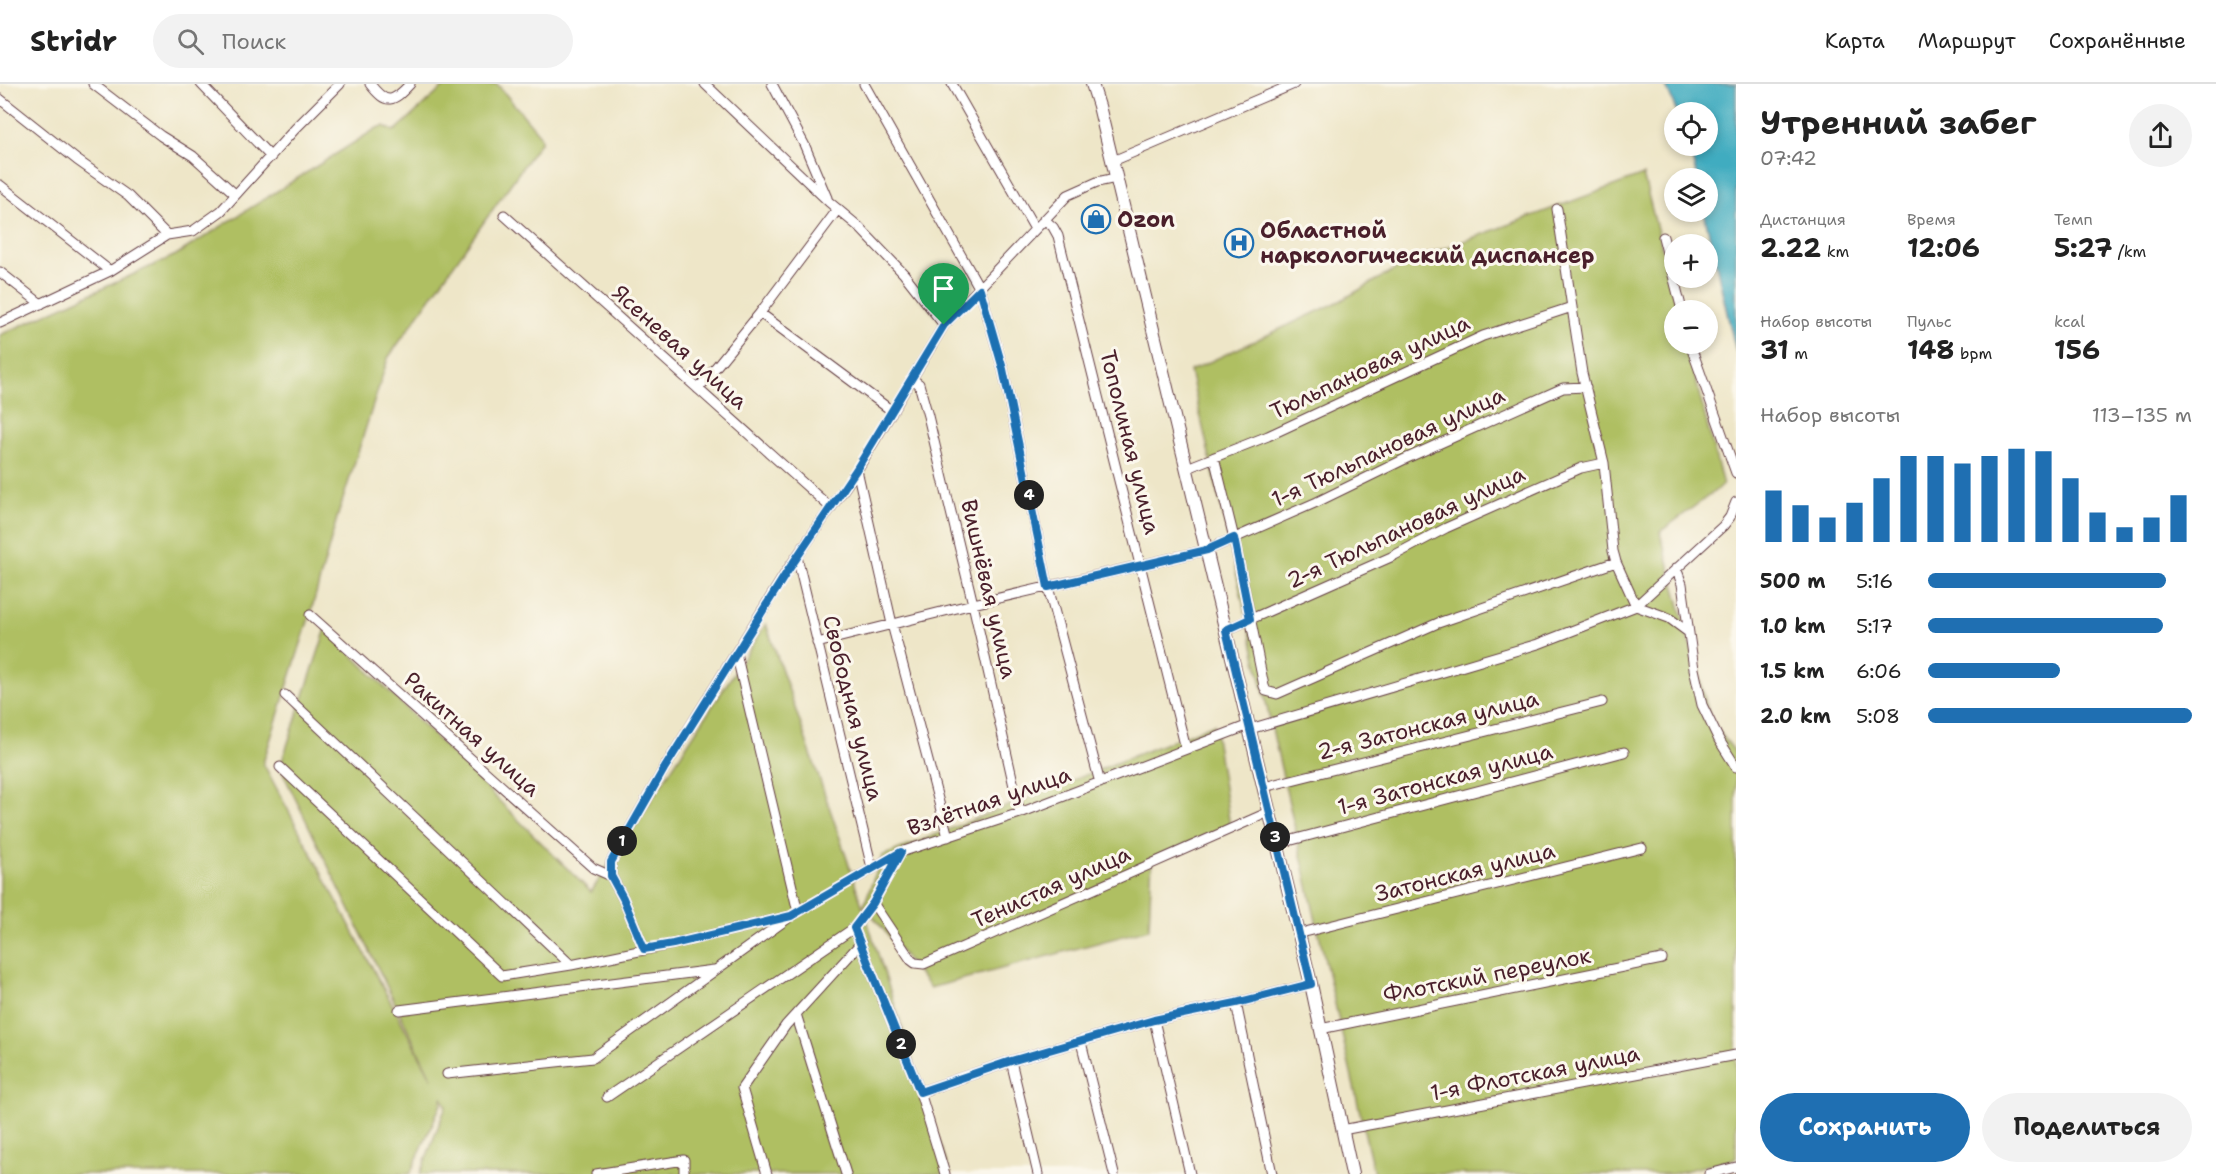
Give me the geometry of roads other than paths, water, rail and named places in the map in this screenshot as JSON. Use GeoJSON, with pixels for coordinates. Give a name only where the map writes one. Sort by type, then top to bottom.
{"type":"FeatureCollection","features":[{"type":"Feature","properties":{"kind":"main road"},"geometry":{"type":"LineString","coordinates":[[1092,84],[1113,161],[1264,787],[1353,1174]]}},
{"type":"Feature","properties":{"kind":"street"},"geometry":{"type":"LineString","coordinates":[[93,84],[161,136],[193,156],[235,194]]}},
{"type":"Feature","properties":{"kind":"street"},"geometry":{"type":"LineString","coordinates":[[201,84],[270,157]]}},
{"type":"Feature","properties":{"kind":"street"},"geometry":{"type":"LineString","coordinates":[[0,323],[110,271],[167,235],[193,231],[221,210],[340,84]]}},
{"type":"Feature","properties":{"kind":"street"},"geometry":{"type":"LineString","coordinates":[[369,84],[390,100],[395,99],[410,84]]}},
{"type":"Feature","properties":{"kind":"street"},"geometry":{"type":"LineString","coordinates":[[705,84],[829,202],[859,227],[904,274],[944,325]]}},
{"type":"Feature","properties":{"kind":"street"},"geometry":{"type":"LineString","coordinates":[[772,84],[804,144],[829,202]]}},
{"type":"Feature","properties":{"kind":"street"},"geometry":{"type":"LineString","coordinates":[[864,84],[980,289],[1003,369],[1048,587],[1100,783]]}},
{"type":"Feature","properties":{"kind":"street"},"geometry":{"type":"LineString","coordinates":[[952,84],[1035,229]]}},
{"type":"Feature","properties":{"kind":"street"},"geometry":{"type":"LineString","coordinates":[[1113,161],[1294,84]]}},
{"type":"Feature","properties":{"kind":"street"},"geometry":{"type":"LineString","coordinates":[[0,99],[77,160],[129,196],[167,235]]}},
{"type":"Feature","properties":{"kind":"street"},"geometry":{"type":"LineString","coordinates":[[644,949],[623,898],[611,876],[613,858],[664,769],[797,557],[856,470],[944,325],[1068,195],[1097,182],[1116,178]]}},
{"type":"Feature","properties":{"kind":"street"},"geometry":{"type":"LineString","coordinates":[[0,186],[110,271]]}},
{"type":"Feature","properties":{"kind":"street"},"geometry":{"type":"LineString","coordinates":[[698,389],[760,313],[838,209]]}},
{"type":"Feature","properties":{"kind":"street"},"geometry":{"type":"LineString","coordinates":[[1557,209],[1582,373],[1604,463],[1616,562],[1636,606],[1669,618],[1688,632]]}},
{"type":"Feature","properties":{"kind":"street","name":"Ясеневая улица"},"geometry":{"type":"LineString","coordinates":[[504,215],[831,508]]}},
{"type":"Feature","properties":{"kind":"street","name":"Тополиная улица"},"geometry":{"type":"LineString","coordinates":[[1044,219],[1053,227],[1058,236],[1186,749]]}},
{"type":"Feature","properties":{"kind":"street"},"geometry":{"type":"LineString","coordinates":[[1663,237],[1679,300]]}},
{"type":"Feature","properties":{"kind":"street"},"geometry":{"type":"LineString","coordinates":[[0,272],[41,304]]}},
{"type":"Feature","properties":{"kind":"street","name":"Тюльпановая улица"},"geometry":{"type":"LineString","coordinates":[[1187,468],[1268,436],[1483,336],[1572,307]]}},
{"type":"Feature","properties":{"kind":"street"},"geometry":{"type":"LineString","coordinates":[[760,313],[892,411]]}},
{"type":"Feature","properties":{"kind":"street"},"geometry":{"type":"LineString","coordinates":[[1694,354],[1736,473]]}},
{"type":"Feature","properties":{"kind":"street","name":"Вишнёвая улица"},"geometry":{"type":"LineString","coordinates":[[912,379],[919,384],[928,416],[1020,813]]}},
{"type":"Feature","properties":{"kind":"street","name":"1-я Тюльпановая улица"},"geometry":{"type":"LineString","coordinates":[[817,643],[973,603],[1207,550],[1317,502],[1405,459],[1563,388],[1587,387]]}},
{"type":"Feature","properties":{"kind":"street"},"geometry":{"type":"LineString","coordinates":[[1214,457],[1234,538],[1264,687],[1266,691],[1277,694],[1438,623],[1616,562]]}},
{"type":"Feature","properties":{"kind":"street","name":"2-я Тюльпановая улица"},"geometry":{"type":"LineString","coordinates":[[1226,630],[1391,557],[1446,528],[1581,468],[1604,463]]}},
{"type":"Feature","properties":{"kind":"street"},"geometry":{"type":"LineString","coordinates":[[856,470],[892,624],[948,837]]}},
{"type":"Feature","properties":{"kind":"street"},"geometry":{"type":"LineString","coordinates":[[1636,606],[1723,526],[1730,517],[1736,502]]}},
{"type":"Feature","properties":{"kind":"street","name":"Свободная улица"},"geometry":{"type":"LineString","coordinates":[[797,557],[872,868]]}},
{"type":"Feature","properties":{"kind":"street"},"geometry":{"type":"LineString","coordinates":[[1677,568],[1682,584],[1688,632],[1702,705],[1719,740],[1736,767]]}},
{"type":"Feature","properties":{"kind":"street","name":"Взлётная улица"},"geometry":{"type":"LineString","coordinates":[[280,767],[502,976],[571,965],[673,944],[794,914],[901,852],[1020,813],[1249,727],[1538,644],[1636,606]]}},
{"type":"Feature","properties":{"kind":"street","name":"Ракитная улица"},"geometry":{"type":"LineString","coordinates":[[310,615],[593,868],[611,876]]}},
{"type":"Feature","properties":{"kind":"street"},"geometry":{"type":"LineString","coordinates":[[447,1074],[593,1058],[794,914],[736,653]]}},
{"type":"Feature","properties":{"kind":"street"},"geometry":{"type":"LineString","coordinates":[[285,695],[571,965]]}},
{"type":"Feature","properties":{"kind":"street","name":"2-я Затонская улица"},"geometry":{"type":"LineString","coordinates":[[1264,787],[1602,702]]}},
{"type":"Feature","properties":{"kind":"street","name":"1-я Затонская улица"},"geometry":{"type":"LineString","coordinates":[[1276,844],[1624,753]]}},
{"type":"Feature","properties":{"kind":"street","name":"Тенистая улица"},"geometry":{"type":"LineString","coordinates":[[873,903],[911,960],[924,964],[1269,812]]}},
{"type":"Feature","properties":{"kind":"street","name":"Затонская улица"},"geometry":{"type":"LineString","coordinates":[[1298,934],[1642,848]]}},
{"type":"Feature","properties":{"kind":"street"},"geometry":{"type":"LineString","coordinates":[[607,1097],[854,928],[873,903],[901,852]]}},
{"type":"Feature","properties":{"kind":"street"},"geometry":{"type":"LineString","coordinates":[[854,928],[920,1092],[945,1174]]}},
{"type":"Feature","properties":{"kind":"street"},"geometry":{"type":"LineString","coordinates":[[767,1174],[742,1088],[786,1025],[861,943]]}},
{"type":"Feature","properties":{"kind":"street","name":"Флотский переулок"},"geometry":{"type":"LineString","coordinates":[[1320,1029],[1662,959]]}},
{"type":"Feature","properties":{"kind":"street"},"geometry":{"type":"LineString","coordinates":[[399,1010],[716,969]]}},
{"type":"Feature","properties":{"kind":"street"},"geometry":{"type":"LineString","coordinates":[[920,1092],[1011,1061],[1154,1020],[1311,984]]}},
{"type":"Feature","properties":{"kind":"street"},"geometry":{"type":"LineString","coordinates":[[1236,1003],[1272,1174]]}},
{"type":"Feature","properties":{"kind":"street"},"geometry":{"type":"LineString","coordinates":[[796,1014],[846,1174]]}},
{"type":"Feature","properties":{"kind":"street"},"geometry":{"type":"LineString","coordinates":[[1154,1020],[1190,1174]]}},
{"type":"Feature","properties":{"kind":"street"},"geometry":{"type":"LineString","coordinates":[[1081,1042],[1114,1174]]}},
{"type":"Feature","properties":{"kind":"street","name":"1-я Флотская улица"},"geometry":{"type":"LineString","coordinates":[[1342,1130],[1736,1055]]}},
{"type":"Feature","properties":{"kind":"street"},"geometry":{"type":"LineString","coordinates":[[1011,1061],[1038,1174]]}},
{"type":"Feature","properties":{"kind":"street"},"geometry":{"type":"LineString","coordinates":[[596,1174],[684,1160],[684,1174]]}},
{"type":"Feature","properties":{"kind":"street"},"geometry":{"type":"LineString","coordinates":[[1708,1174],[1736,1167]]}},
{"type":"Feature","properties":{"kind":"water"},"geometry":{"type":"Polygon","coordinates":[[[1665,84],[1736,84],[1736,352],[1718,273],[1718,234],[1709,234],[1706,222],[1718,222],[1718,168],[1694,168],[1692,156],[1718,156],[1718,102],[1673,102],[1665,84]]]}},
{"type":"Feature","properties":{"kind":"place","name":"Ozon"},"geometry":{"type":"Point","coordinates":[1096,219]}},
{"type":"Feature","properties":{"kind":"place","name":"Областной наркологический диспансер"},"geometry":{"type":"Point","coordinates":[1239,243]}}]}
